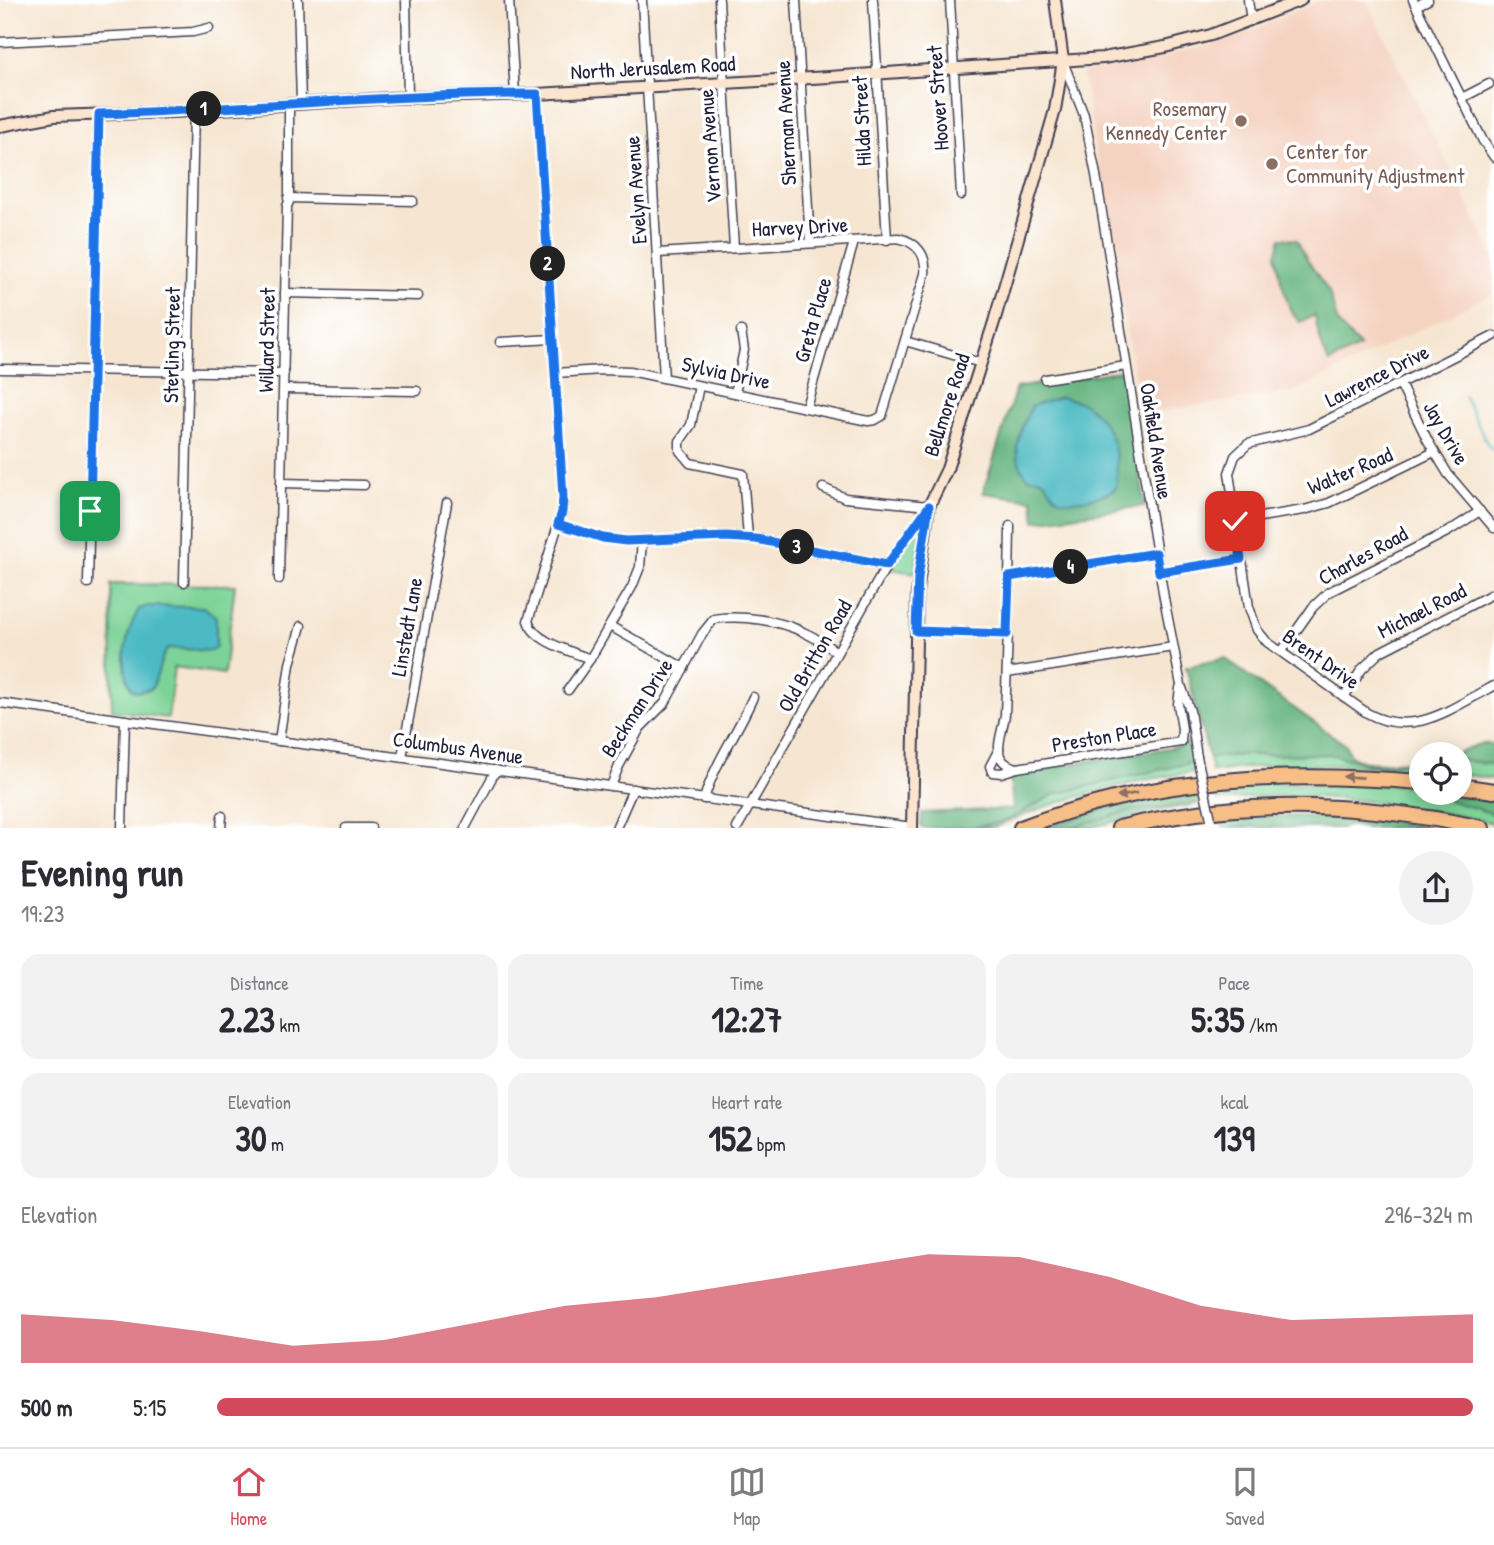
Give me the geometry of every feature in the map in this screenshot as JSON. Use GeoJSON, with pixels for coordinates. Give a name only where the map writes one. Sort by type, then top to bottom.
{"type":"FeatureCollection","features":[{"type":"Feature","properties":{"kind":"highway"},"geometry":{"type":"LineString","coordinates":[[1021,828],[1104,800],[1161,788],[1223,780],[1309,776],[1409,781]]}},
{"type":"Feature","properties":{"kind":"highway"},"geometry":{"type":"LineString","coordinates":[[1472,788],[1494,791]]}},
{"type":"Feature","properties":{"kind":"highway"},"geometry":{"type":"LineString","coordinates":[[1119,828],[1202,812],[1314,806],[1387,811],[1482,828]]}},
{"type":"Feature","properties":{"kind":"main road","name":"Bellmore Road"},"geometry":{"type":"LineString","coordinates":[[912,827],[918,577],[929,506],[947,470],[1055,110],[1063,61],[1055,0]]}},
{"type":"Feature","properties":{"kind":"main road","name":"North Jerusalem Road"},"geometry":{"type":"LineString","coordinates":[[0,126],[54,116],[408,97],[537,94],[1103,58],[1165,47],[1211,35],[1301,0]]}},
{"type":"Feature","properties":{"kind":"street"},"geometry":{"type":"LineString","coordinates":[[298,0],[301,102]]}},
{"type":"Feature","properties":{"kind":"street"},"geometry":{"type":"LineString","coordinates":[[406,0],[408,97]]}},
{"type":"Feature","properties":{"kind":"street"},"geometry":{"type":"LineString","coordinates":[[509,0],[515,94]]}},
{"type":"Feature","properties":{"kind":"street","name":"Evelyn Avenue"},"geometry":{"type":"LineString","coordinates":[[642,0],[664,378]]}},
{"type":"Feature","properties":{"kind":"street","name":"Vernon Avenue"},"geometry":{"type":"LineString","coordinates":[[719,0],[734,248]]}},
{"type":"Feature","properties":{"kind":"street","name":"Sherman Avenue"},"geometry":{"type":"LineString","coordinates":[[796,0],[810,243]]}},
{"type":"Feature","properties":{"kind":"street","name":"Hilda Street"},"geometry":{"type":"LineString","coordinates":[[873,0],[887,240]]}},
{"type":"Feature","properties":{"kind":"street","name":"Hoover Street"},"geometry":{"type":"LineString","coordinates":[[950,0],[961,195]]}},
{"type":"Feature","properties":{"kind":"street"},"geometry":{"type":"LineString","coordinates":[[1248,0],[1251,21]]}},
{"type":"Feature","properties":{"kind":"street"},"geometry":{"type":"LineString","coordinates":[[1428,0],[1414,3],[1483,141],[1494,157]]}},
{"type":"Feature","properties":{"kind":"street"},"geometry":{"type":"LineString","coordinates":[[0,42],[193,32],[209,28]]}},
{"type":"Feature","properties":{"kind":"street","name":"Oakfield Avenue"},"geometry":{"type":"LineString","coordinates":[[1063,61],[1084,115],[1159,572],[1212,823]]}},
{"type":"Feature","properties":{"kind":"street"},"geometry":{"type":"LineString","coordinates":[[1462,98],[1489,85]]}},
{"type":"Feature","properties":{"kind":"street"},"geometry":{"type":"LineString","coordinates":[[537,94],[563,497],[562,512],[528,621],[537,635],[590,659]]}},
{"type":"Feature","properties":{"kind":"street","name":"Willard Street"},"geometry":{"type":"LineString","coordinates":[[279,579],[289,103]]}},
{"type":"Feature","properties":{"kind":"street","name":"Sterling Street"},"geometry":{"type":"LineString","coordinates":[[184,582],[194,109]]}},
{"type":"Feature","properties":{"kind":"street"},"geometry":{"type":"LineString","coordinates":[[88,583],[99,114]]}},
{"type":"Feature","properties":{"kind":"street"},"geometry":{"type":"LineString","coordinates":[[288,198],[414,201]]}},
{"type":"Feature","properties":{"kind":"street","name":"Harvey Drive"},"geometry":{"type":"LineString","coordinates":[[658,253],[898,238],[907,240],[918,247],[925,261],[925,270],[905,341]]}},
{"type":"Feature","properties":{"kind":"street","name":"Greta Place"},"geometry":{"type":"LineString","coordinates":[[806,407],[854,242]]}},
{"type":"Feature","properties":{"kind":"street"},"geometry":{"type":"LineString","coordinates":[[285,293],[418,296]]}},
{"type":"Feature","properties":{"kind":"street"},"geometry":{"type":"LineString","coordinates":[[735,393],[744,350],[741,331]]}},
{"type":"Feature","properties":{"kind":"street"},"geometry":{"type":"LineString","coordinates":[[500,342],[553,339]]}},
{"type":"Feature","properties":{"kind":"street","name":"Lawrence Drive"},"geometry":{"type":"LineString","coordinates":[[1272,438],[1310,429],[1493,340]]}},
{"type":"Feature","properties":{"kind":"street"},"geometry":{"type":"LineString","coordinates":[[905,341],[981,363]]}},
{"type":"Feature","properties":{"kind":"street","name":"Sylvia Drive"},"geometry":{"type":"LineString","coordinates":[[555,373],[618,370],[868,421],[878,419],[885,410],[905,341]]}},
{"type":"Feature","properties":{"kind":"street"},"geometry":{"type":"LineString","coordinates":[[1045,379],[1126,366]]}},
{"type":"Feature","properties":{"kind":"street"},"geometry":{"type":"LineString","coordinates":[[0,369],[284,373]]}},
{"type":"Feature","properties":{"kind":"street","name":"Jay Drive"},"geometry":{"type":"LineString","coordinates":[[1399,384],[1448,474],[1494,528]]}},
{"type":"Feature","properties":{"kind":"street"},"geometry":{"type":"LineString","coordinates":[[699,386],[691,425],[680,441],[680,452],[690,463],[698,466],[743,474],[748,538]]}},
{"type":"Feature","properties":{"kind":"street"},"geometry":{"type":"LineString","coordinates":[[284,389],[417,391]]}},
{"type":"Feature","properties":{"kind":"street","name":"Brent Drive"},"geometry":{"type":"LineString","coordinates":[[1272,438],[1248,444],[1232,462],[1229,473],[1253,622],[1267,642],[1381,721],[1396,724],[1411,724],[1429,719],[1494,686]]}},
{"type":"Feature","properties":{"kind":"street","name":"Walter Road"},"geometry":{"type":"LineString","coordinates":[[1235,521],[1304,510],[1329,503],[1434,452]]}},
{"type":"Feature","properties":{"kind":"street"},"geometry":{"type":"LineString","coordinates":[[281,483],[365,485]]}},
{"type":"Feature","properties":{"kind":"street"},"geometry":{"type":"LineString","coordinates":[[823,488],[845,498],[929,506]]}},
{"type":"Feature","properties":{"kind":"street","name":"Linstedt Lane"},"geometry":{"type":"LineString","coordinates":[[402,757],[447,503]]}},
{"type":"Feature","properties":{"kind":"street","name":"Old Britton Road"},"geometry":{"type":"LineString","coordinates":[[737,828],[887,565],[929,506]]}},
{"type":"Feature","properties":{"kind":"street","name":"Charles Road"},"geometry":{"type":"LineString","coordinates":[[1282,652],[1313,607],[1329,592],[1448,531],[1480,511]]}},
{"type":"Feature","properties":{"kind":"street"},"geometry":{"type":"LineString","coordinates":[[558,524],[603,538],[748,538],[887,565]]}},
{"type":"Feature","properties":{"kind":"street"},"geometry":{"type":"LineString","coordinates":[[1010,526],[1004,723],[999,749],[990,762],[992,772],[1001,773],[1017,768]]}},
{"type":"Feature","properties":{"kind":"street"},"geometry":{"type":"LineString","coordinates":[[568,690],[590,659],[638,575],[642,540]]}},
{"type":"Feature","properties":{"kind":"street"},"geometry":{"type":"LineString","coordinates":[[1009,577],[1156,553]]}},
{"type":"Feature","properties":{"kind":"street"},"geometry":{"type":"LineString","coordinates":[[1159,572],[1241,559]]}},
{"type":"Feature","properties":{"kind":"street","name":"Michael Road"},"geometry":{"type":"LineString","coordinates":[[1344,697],[1362,669],[1380,652],[1494,593]]}},
{"type":"Feature","properties":{"kind":"street","name":"Beckman Drive"},"geometry":{"type":"LineString","coordinates":[[611,786],[640,728],[664,704],[714,620],[751,619],[789,626],[837,652]]}},
{"type":"Feature","properties":{"kind":"street"},"geometry":{"type":"LineString","coordinates":[[279,741],[290,664],[301,626]]}},
{"type":"Feature","properties":{"kind":"street"},"geometry":{"type":"LineString","coordinates":[[610,626],[684,668]]}},
{"type":"Feature","properties":{"kind":"street"},"geometry":{"type":"LineString","coordinates":[[916,631],[1007,634]]}},
{"type":"Feature","properties":{"kind":"street"},"geometry":{"type":"LineString","coordinates":[[1007,673],[1173,647]]}},
{"type":"Feature","properties":{"kind":"street","name":"Preston Place"},"geometry":{"type":"LineString","coordinates":[[1017,768],[1181,743],[1178,704],[1181,685]]}},
{"type":"Feature","properties":{"kind":"street"},"geometry":{"type":"LineString","coordinates":[[704,799],[714,771],[753,697]]}},
{"type":"Feature","properties":{"kind":"street","name":"Columbus Avenue"},"geometry":{"type":"LineString","coordinates":[[0,702],[912,827]]}},
{"type":"Feature","properties":{"kind":"street"},"geometry":{"type":"LineString","coordinates":[[122,828],[125,720]]}},
{"type":"Feature","properties":{"kind":"street"},"geometry":{"type":"LineString","coordinates":[[999,749],[1005,763],[1017,768]]}},
{"type":"Feature","properties":{"kind":"street"},"geometry":{"type":"LineString","coordinates":[[465,828],[496,770]]}},
{"type":"Feature","properties":{"kind":"street"},"geometry":{"type":"LineString","coordinates":[[616,828],[633,789]]}},
{"type":"Feature","properties":{"kind":"street"},"geometry":{"type":"LineString","coordinates":[[221,828],[222,816]]}},
{"type":"Feature","properties":{"kind":"street"},"geometry":{"type":"LineString","coordinates":[[346,828],[371,828]]}},
{"type":"Feature","properties":{"kind":"shaded area","name":"Center for Community Adjustment"},"geometry":{"type":"Polygon","coordinates":[[[1321,0],[1366,0],[1494,257],[1494,293],[1295,391],[1141,414],[1082,70],[1149,60],[1201,47],[1241,35],[1321,0]]]}},
{"type":"Feature","properties":{"kind":"green space"},"geometry":{"type":"Polygon","coordinates":[[[1281,238],[1297,240],[1329,292],[1338,324],[1360,347],[1329,363],[1320,340],[1315,315],[1300,322],[1291,312],[1276,255],[1281,238]]]}},
{"type":"Feature","properties":{"kind":"green space"},"geometry":{"type":"Polygon","coordinates":[[[1124,370],[1145,506],[1035,521],[1033,500],[983,493],[1016,388],[1124,370]]]}},
{"type":"Feature","properties":{"kind":"green space"},"geometry":{"type":"Polygon","coordinates":[[[925,516],[915,573],[891,569],[925,516]]]}},
{"type":"Feature","properties":{"kind":"green space"},"geometry":{"type":"Polygon","coordinates":[[[111,584],[235,585],[224,674],[174,667],[168,718],[112,710],[111,584]]]}},
{"type":"Feature","properties":{"kind":"green space"},"geometry":{"type":"Polygon","coordinates":[[[1225,658],[1346,745],[1349,753],[1357,759],[1384,763],[1409,760],[1409,763],[1370,765],[1330,754],[1209,758],[1186,667],[1225,658]]]}},
{"type":"Feature","properties":{"kind":"green space"},"geometry":{"type":"Polygon","coordinates":[[[1190,741],[1193,762],[1055,794],[1006,821],[972,827],[921,828],[922,813],[1013,809],[1010,776],[1026,771],[1181,746],[1190,741]]]}},
{"type":"Feature","properties":{"kind":"green space"},"geometry":{"type":"Polygon","coordinates":[[[1482,743],[1494,745],[1494,764],[1472,761],[1472,747],[1482,743]]]}},
{"type":"Feature","properties":{"kind":"green space"},"geometry":{"type":"Polygon","coordinates":[[[1330,754],[1370,765],[1409,763],[1409,770],[1316,765],[1264,766],[1212,772],[1209,758],[1330,754]]]}},
{"type":"Feature","properties":{"kind":"green space"},"geometry":{"type":"Polygon","coordinates":[[[1472,761],[1494,764],[1494,779],[1472,776],[1472,761]]]}},
{"type":"Feature","properties":{"kind":"green space"},"geometry":{"type":"Polygon","coordinates":[[[1193,762],[1195,772],[1094,792],[1044,807],[995,827],[972,828],[1006,821],[1055,794],[1193,762]]]}},
{"type":"Feature","properties":{"kind":"green space"},"geometry":{"type":"Polygon","coordinates":[[[1232,782],[1409,786],[1409,805],[1472,805],[1472,794],[1494,796],[1494,823],[1359,800],[1269,796],[1218,801],[1214,785],[1232,782]]]}},
{"type":"Feature","properties":{"kind":"green space"},"geometry":{"type":"Polygon","coordinates":[[[1199,788],[1202,803],[1146,813],[1092,827],[1035,828],[1137,797],[1199,788]]]}},
{"type":"Feature","properties":{"kind":"green space"},"geometry":{"type":"Polygon","coordinates":[[[1199,788],[1202,803],[1133,811],[1071,827],[1047,828],[1103,810],[1199,788]]]}},
{"type":"Feature","properties":{"kind":"green space"},"geometry":{"type":"Polygon","coordinates":[[[1472,798],[1494,802],[1494,814],[1464,805],[1472,805],[1472,798]]]}},
{"type":"Feature","properties":{"kind":"green space"},"geometry":{"type":"Polygon","coordinates":[[[1349,816],[1431,827],[1223,827],[1221,817],[1349,816]]]}},
{"type":"Feature","properties":{"kind":"water"},"geometry":{"type":"Polygon","coordinates":[[[1060,397],[1086,405],[1109,431],[1117,464],[1116,488],[1111,491],[1088,499],[1064,500],[1054,494],[1045,481],[1029,478],[1022,470],[1017,452],[1018,443],[1032,406],[1060,397]]]}},
{"type":"Feature","properties":{"kind":"water"},"geometry":{"type":"Polygon","coordinates":[[[148,606],[204,607],[216,617],[216,646],[209,651],[169,648],[151,689],[137,692],[131,689],[127,680],[126,648],[139,609],[148,606]]]}},
{"type":"Feature","properties":{"kind":"waterway"},"geometry":{"type":"LineString","coordinates":[[1464,396],[1488,445],[1494,451]]}},
{"type":"Feature","properties":{"kind":"place","name":"Rosemary Kennedy Center"},"geometry":{"type":"Point","coordinates":[1241,121]}},
{"type":"Feature","properties":{"kind":"place","name":"Center for Community Adjustment"},"geometry":{"type":"Point","coordinates":[1272,164]}},
{"type":"Feature","properties":{"kind":"route"},"geometry":{"type":"LineString","coordinates":[[90,511],[99,114],[406,97],[537,94],[561,452],[563,497],[558,524],[603,538],[626,541],[726,537],[756,539],[887,565],[929,506],[918,577],[916,631],[1007,634],[1009,577],[1156,553],[1159,572],[1241,559],[1235,521]]}}]}
